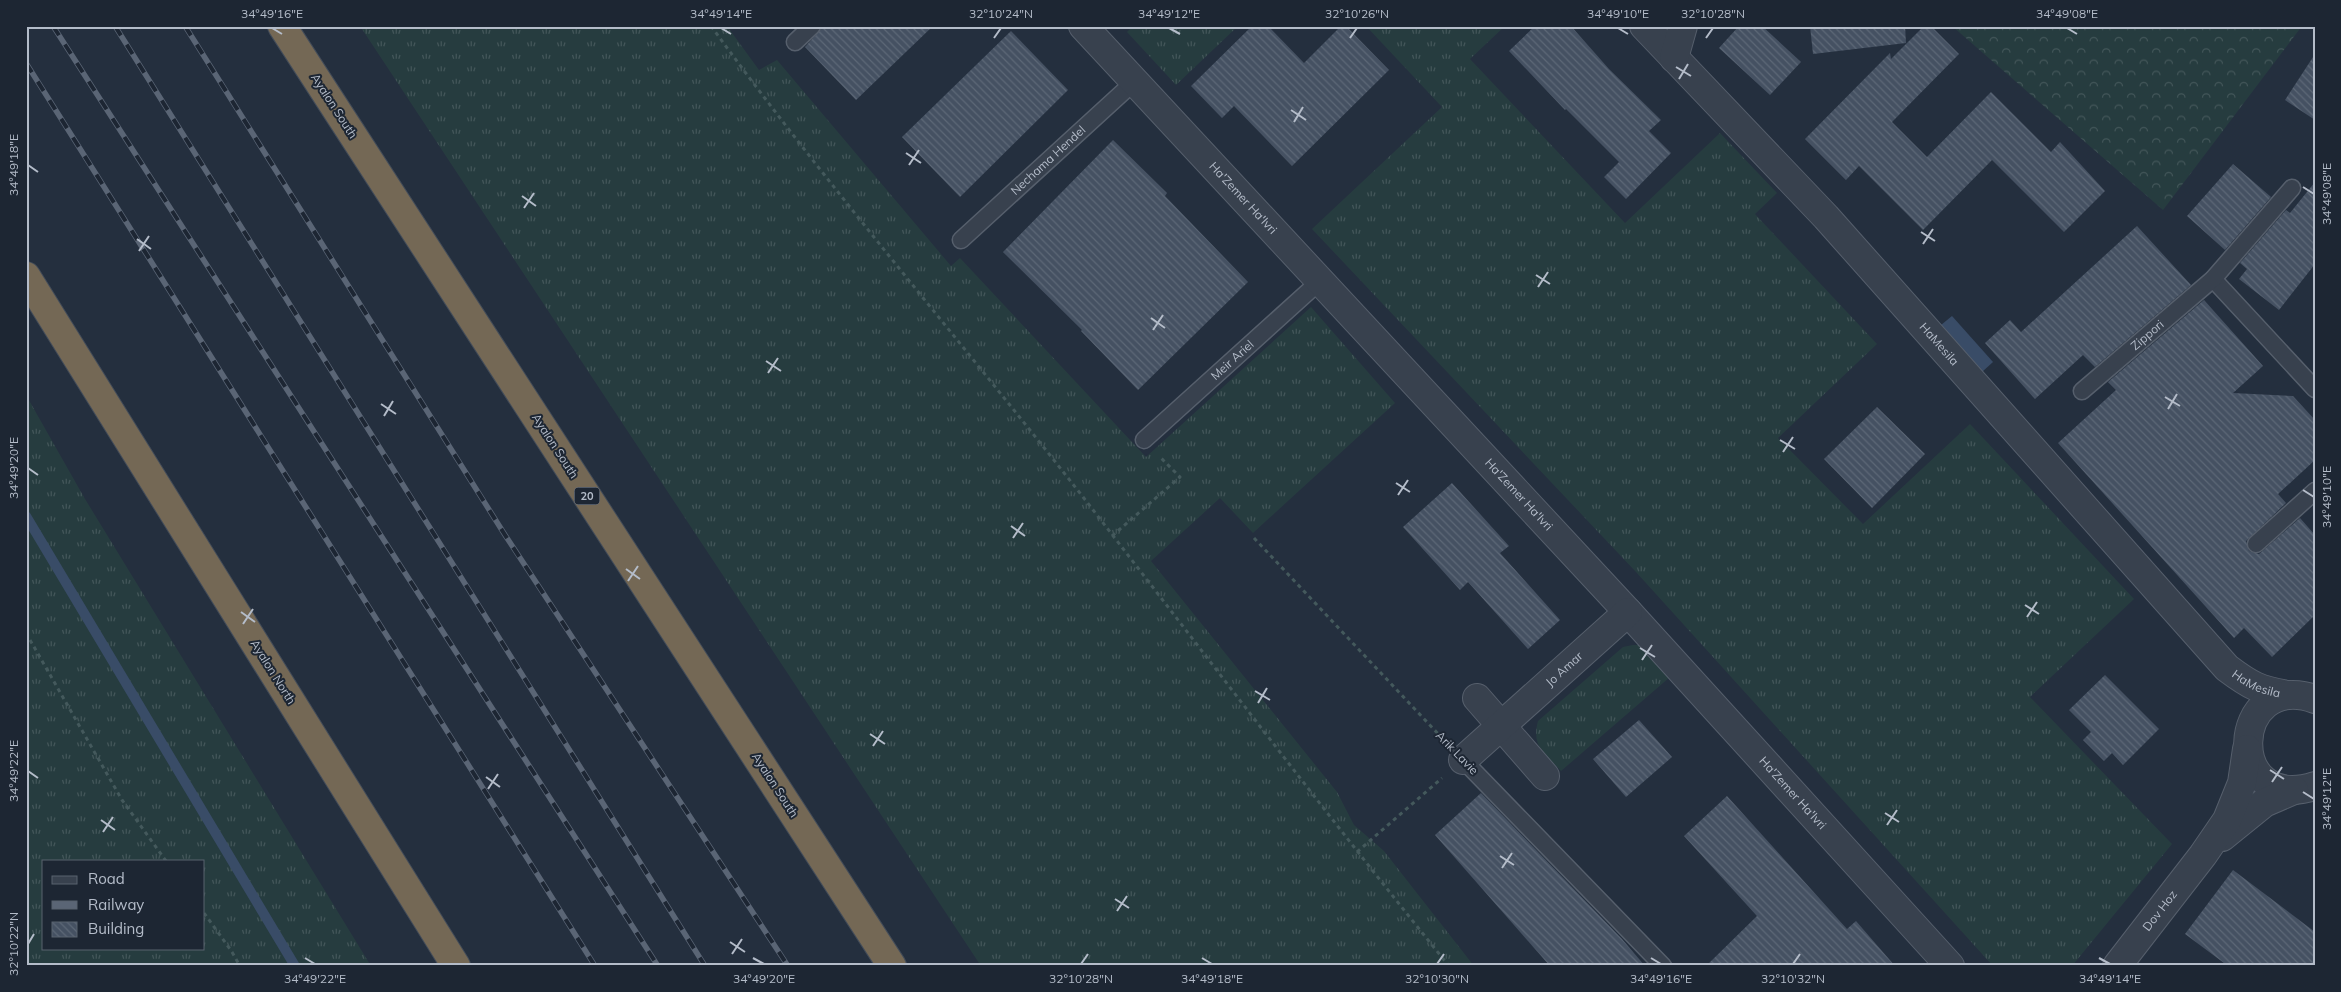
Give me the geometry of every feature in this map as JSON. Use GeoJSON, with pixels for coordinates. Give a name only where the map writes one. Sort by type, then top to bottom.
{"type":"FeatureCollection","features":[{"type":"Feature","properties":{"kind":"highway","name":"Ayalon South"},"geometry":{"type":"LineString","coordinates":[[282,26],[892,966]]}},
{"type":"Feature","properties":{"kind":"highway","name":"Ayalon North"},"geometry":{"type":"LineString","coordinates":[[26,276],[456,966]]}},
{"type":"Feature","properties":{"kind":"street","name":"Ha'Zemer Ha'Ivri"},"geometry":{"type":"LineString","coordinates":[[1083,26],[1628,612],[1950,966]]}},
{"type":"Feature","properties":{"kind":"street","name":"HaMesila"},"geometry":{"type":"LineString","coordinates":[[1644,26],[1826,217],[2227,668],[2247,683],[2262,690],[2304,695],[2315,699]]}},
{"type":"Feature","properties":{"kind":"street"},"geometry":{"type":"LineString","coordinates":[[1674,58],[1683,26]]}},
{"type":"Feature","properties":{"kind":"street","name":"Jo Amar"},"geometry":{"type":"LineString","coordinates":[[1463,760],[1628,612]]}},
{"type":"Feature","properties":{"kind":"street","name":"HaMesila"},"geometry":{"type":"LineString","coordinates":[[2227,668],[2245,709],[2247,742]]}},
{"type":"Feature","properties":{"kind":"street"},"geometry":{"type":"LineString","coordinates":[[2288,694],[2275,699],[2262,708],[2253,720],[2247,742],[2252,763],[2260,776],[2272,785],[2306,790]]}},
{"type":"Feature","properties":{"kind":"street"},"geometry":{"type":"LineString","coordinates":[[1477,698],[1545,776]]}},
{"type":"Feature","properties":{"kind":"street","name":"Dov Hoz"},"geometry":{"type":"LineString","coordinates":[[2117,966],[2203,855],[2227,820],[2242,783],[2247,742]]}},
{"type":"Feature","properties":{"kind":"street","name":"Dov Hoz"},"geometry":{"type":"LineString","coordinates":[[2203,855],[2233,827],[2264,803],[2306,790]]}},
{"type":"Feature","properties":{"kind":"lane"},"geometry":{"type":"LineString","coordinates":[[795,42],[812,26]]}},
{"type":"Feature","properties":{"kind":"lane","name":"Nechama Hendel"},"geometry":{"type":"LineString","coordinates":[[961,240],[1134,82]]}},
{"type":"Feature","properties":{"kind":"lane","name":"Zippori"},"geometry":{"type":"LineString","coordinates":[[2082,390],[2213,279],[2292,188]]}},
{"type":"Feature","properties":{"kind":"lane"},"geometry":{"type":"LineString","coordinates":[[2213,279],[2315,389]]}},
{"type":"Feature","properties":{"kind":"lane","name":"Meir Ariel"},"geometry":{"type":"LineString","coordinates":[[1144,440],[1320,281]]}},
{"type":"Feature","properties":{"kind":"lane"},"geometry":{"type":"LineString","coordinates":[[2256,544],[2315,490]]}},
{"type":"Feature","properties":{"kind":"lane","name":"Arik Lavie"},"geometry":{"type":"LineString","coordinates":[[1463,760],[1663,966]]}},
{"type":"Feature","properties":{"kind":"path"},"geometry":{"type":"LineString","coordinates":[[710,26],[763,97],[1112,536],[1357,852],[1449,966]]}},
{"type":"Feature","properties":{"kind":"path"},"geometry":{"type":"LineString","coordinates":[[1112,536],[1180,477],[1144,440]]}},
{"type":"Feature","properties":{"kind":"path","name":"Arik Lavie"},"geometry":{"type":"LineString","coordinates":[[1254,538],[1463,760]]}},
{"type":"Feature","properties":{"kind":"path"},"geometry":{"type":"LineString","coordinates":[[26,633],[122,800],[165,860]]}},
{"type":"Feature","properties":{"kind":"path"},"geometry":{"type":"LineString","coordinates":[[1357,852],[1463,760]]}},
{"type":"Feature","properties":{"kind":"path"},"geometry":{"type":"LineString","coordinates":[[205,914],[240,966]]}},
{"type":"Feature","properties":{"kind":"green space"},"geometry":{"type":"Polygon","coordinates":[[[360,26],[727,26],[759,70],[777,60],[951,266],[960,258],[1146,457],[1311,307],[1395,403],[1253,533],[1220,498],[1151,561],[1337,792],[1354,825],[1384,851],[1474,966],[981,966],[360,26]]]}},
{"type":"Feature","properties":{"kind":"green space"},"geometry":{"type":"Polygon","coordinates":[[[1133,26],[1238,26],[1176,85],[1127,32],[1133,26]]]}},
{"type":"Feature","properties":{"kind":"green space"},"geometry":{"type":"Polygon","coordinates":[[[1366,26],[1505,26],[1470,59],[1625,223],[1720,133],[1777,193],[1755,214],[1877,344],[1778,438],[1863,524],[1970,424],[2134,599],[2030,697],[2172,844],[2072,966],[1993,966],[1636,572],[1312,229],[1442,107],[1366,26]]]}},
{"type":"Feature","properties":{"kind":"green space"},"geometry":{"type":"Polygon","coordinates":[[[1952,26],[2302,26],[2163,210],[1952,26]]]}},
{"type":"Feature","properties":{"kind":"green space"},"geometry":{"type":"Polygon","coordinates":[[[26,395],[85,499],[371,966],[26,966],[26,395]]]}},
{"type":"Feature","properties":{"kind":"green space"},"geometry":{"type":"Polygon","coordinates":[[[1642,645],[1670,677],[1561,771],[1538,744],[1536,730],[1538,721],[1623,647],[1642,645]]]}},
{"type":"Feature","properties":{"kind":"water"},"geometry":{"type":"Polygon","coordinates":[[[1952,316],[1993,362],[1982,372],[1941,325],[1952,316]]]}},
{"type":"Feature","properties":{"kind":"building"},"geometry":{"type":"Polygon","coordinates":[[[824,26],[933,26],[856,100],[805,47],[824,26]]]}},
{"type":"Feature","properties":{"kind":"building"},"geometry":{"type":"Polygon","coordinates":[[[1252,26],[1268,26],[1304,63],[1341,26],[1346,26],[1389,70],[1292,166],[1234,106],[1222,118],[1191,86],[1252,26]]]}},
{"type":"Feature","properties":{"kind":"building"},"geometry":{"type":"Polygon","coordinates":[[[1535,26],[1571,26],[1609,69],[1661,120],[1649,131],[1671,153],[1626,199],[1604,177],[1619,162],[1565,110],[1509,51],[1535,26]]]}},
{"type":"Feature","properties":{"kind":"building"},"geometry":{"type":"Polygon","coordinates":[[[1739,26],[1762,26],[1801,62],[1770,95],[1719,48],[1739,26]]]}},
{"type":"Feature","properties":{"kind":"building"},"geometry":{"type":"Polygon","coordinates":[[[1810,26],[1905,26],[1906,43],[1813,54],[1810,26]]]}},
{"type":"Feature","properties":{"kind":"building"},"geometry":{"type":"Polygon","coordinates":[[[1924,26],[1931,26],[1959,54],[1892,122],[1927,157],[1991,92],[2051,152],[2060,142],[2105,191],[2064,232],[1992,160],[1923,230],[1859,166],[1846,180],[1805,139],[1890,53],[1891,59],[1924,26]]]}},
{"type":"Feature","properties":{"kind":"building"},"geometry":{"type":"Polygon","coordinates":[[[1011,31],[1068,90],[960,197],[902,137],[1011,31]]]}},
{"type":"Feature","properties":{"kind":"building"},"geometry":{"type":"Polygon","coordinates":[[[2315,54],[2315,120],[2285,100],[2315,54]]]}},
{"type":"Feature","properties":{"kind":"building"},"geometry":{"type":"Polygon","coordinates":[[[1113,140],[1167,193],[1165,196],[1248,282],[1138,390],[1082,330],[1003,252],[1113,140]]]}},
{"type":"Feature","properties":{"kind":"building"},"geometry":{"type":"Polygon","coordinates":[[[2233,164],[2271,197],[2225,250],[2187,216],[2233,164]]]}},
{"type":"Feature","properties":{"kind":"building"},"geometry":{"type":"Polygon","coordinates":[[[2315,182],[2315,264],[2279,310],[2239,279],[2247,269],[2240,263],[2286,210],[2290,213],[2315,182]]]}},
{"type":"Feature","properties":{"kind":"building"},"geometry":{"type":"Polygon","coordinates":[[[2137,226],[2191,285],[2095,367],[2083,355],[2035,399],[1985,343],[2010,320],[2021,332],[2137,226]]]}},
{"type":"Feature","properties":{"kind":"building"},"geometry":{"type":"Polygon","coordinates":[[[2204,300],[2263,366],[2233,393],[2293,396],[2315,420],[2315,460],[2278,494],[2286,503],[2246,541],[2249,551],[2259,554],[2300,518],[2315,535],[2315,615],[2272,657],[2244,628],[2234,638],[2058,443],[2116,390],[2108,382],[2204,300]]]}},
{"type":"Feature","properties":{"kind":"building"},"geometry":{"type":"Polygon","coordinates":[[[1877,407],[1925,454],[1872,508],[1824,459],[1877,407]]]}},
{"type":"Feature","properties":{"kind":"building"},"geometry":{"type":"Polygon","coordinates":[[[1452,483],[1509,546],[1500,553],[1560,620],[1528,649],[1468,582],[1460,590],[1403,527],[1452,483]]]}},
{"type":"Feature","properties":{"kind":"building"},"geometry":{"type":"Polygon","coordinates":[[[2105,675],[2159,729],[2123,765],[2112,753],[2104,761],[2083,740],[2091,732],[2069,710],[2105,675]]]}},
{"type":"Feature","properties":{"kind":"building"},"geometry":{"type":"Polygon","coordinates":[[[1639,720],[1672,757],[1626,797],[1593,759],[1639,720]]]}},
{"type":"Feature","properties":{"kind":"building"},"geometry":{"type":"Polygon","coordinates":[[[1481,793],[1622,939],[1645,966],[1550,966],[1435,835],[1481,793]]]}},
{"type":"Feature","properties":{"kind":"building"},"geometry":{"type":"Polygon","coordinates":[[[1727,796],[1847,929],[1856,921],[1895,966],[1706,966],[1757,916],[1684,836],[1727,796]]]}},
{"type":"Feature","properties":{"kind":"building"},"geometry":{"type":"Polygon","coordinates":[[[2233,870],[2315,932],[2315,966],[2228,966],[2185,934],[2233,870]]]}},
{"type":"Feature","properties":{"kind":"waterway"},"geometry":{"type":"LineString","coordinates":[[26,516],[295,966]]}},
{"type":"Feature","properties":{"kind":"railway"},"geometry":{"type":"LineString","coordinates":[[53,26],[658,966]]}},
{"type":"Feature","properties":{"kind":"railway"},"geometry":{"type":"LineString","coordinates":[[115,26],[705,966]]}},
{"type":"Feature","properties":{"kind":"railway"},"geometry":{"type":"LineString","coordinates":[[185,26],[505,535],[788,966]]}},
{"type":"Feature","properties":{"kind":"railway"},"geometry":{"type":"LineString","coordinates":[[26,63],[595,966]]}}]}
